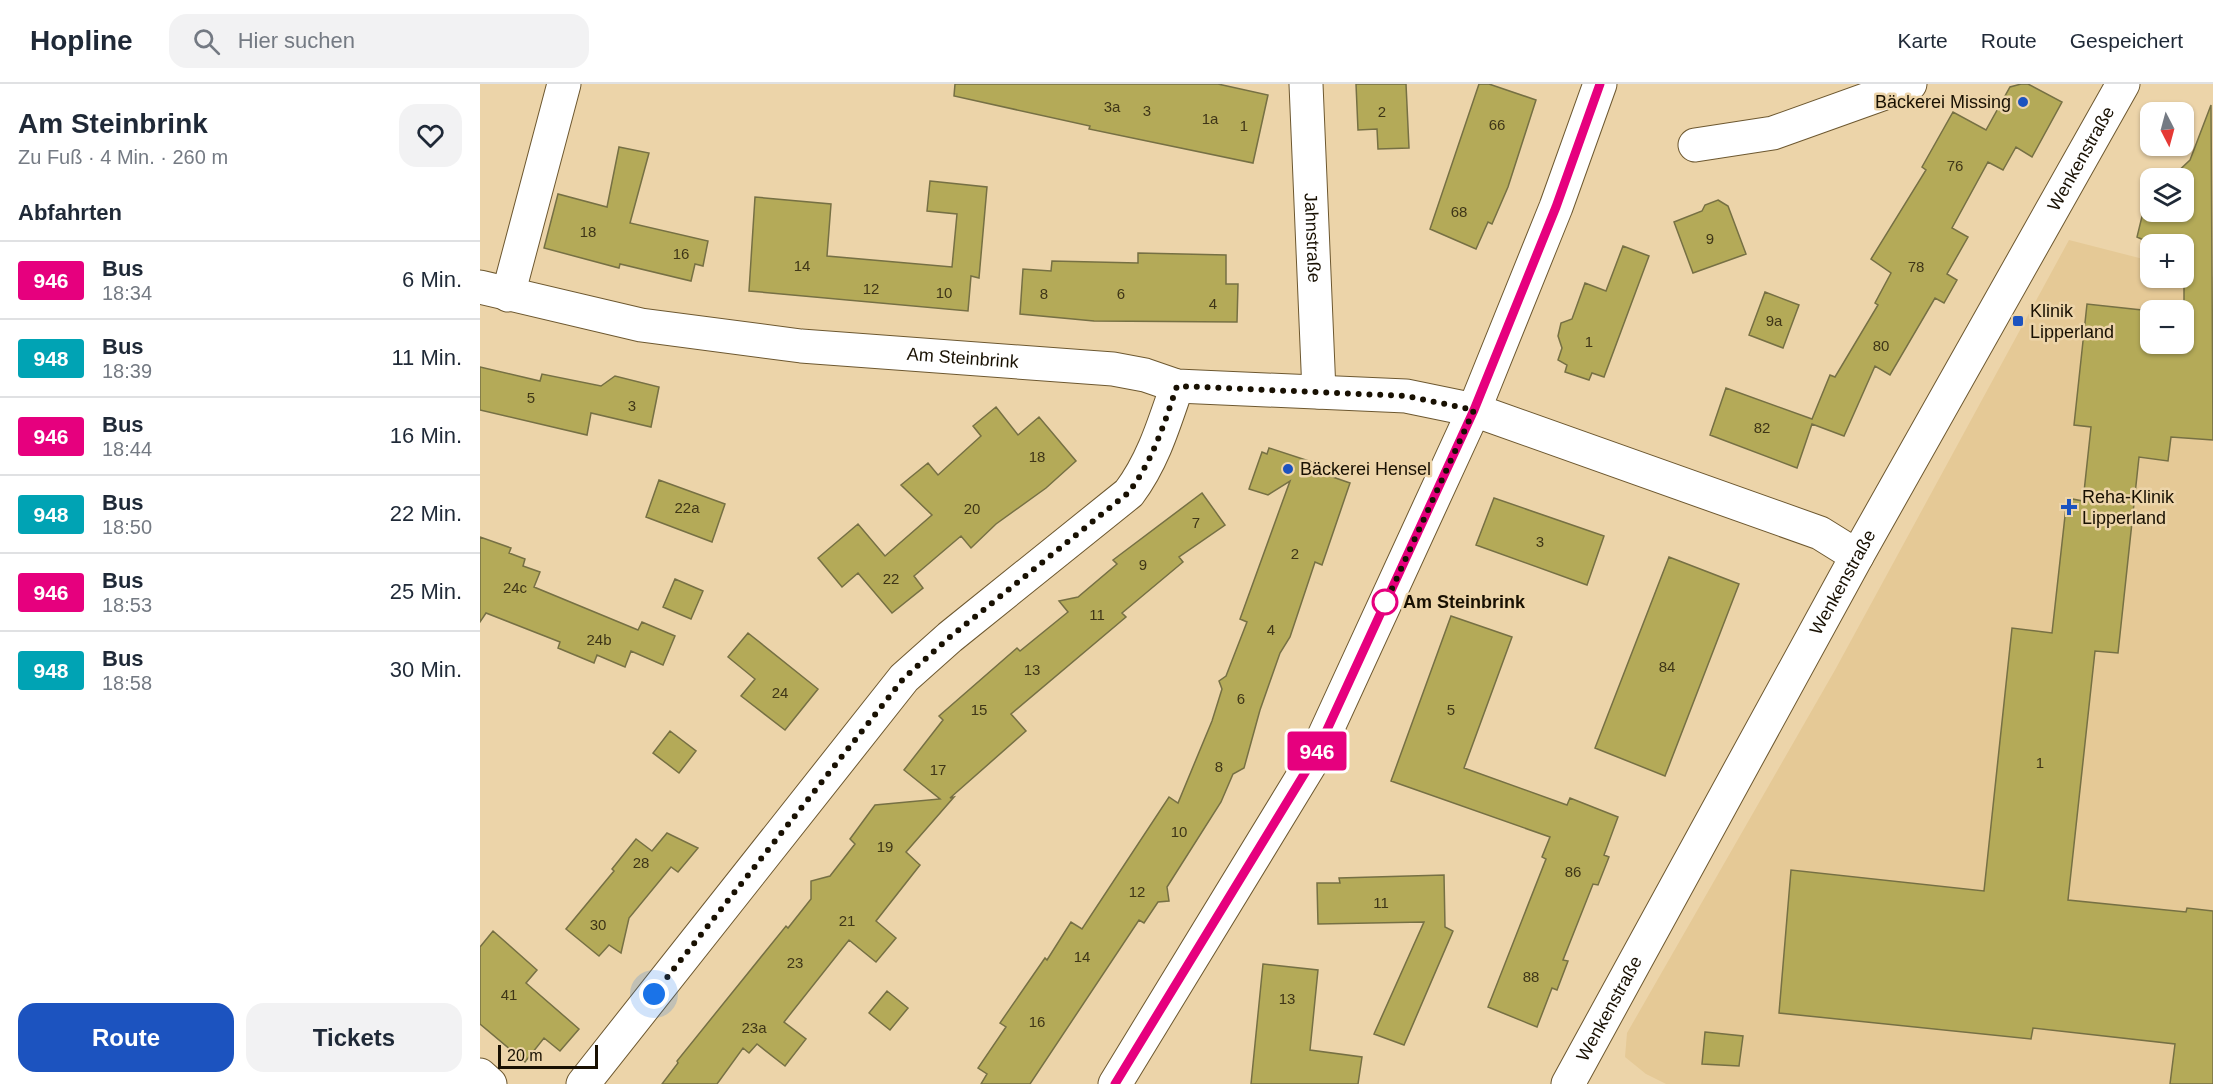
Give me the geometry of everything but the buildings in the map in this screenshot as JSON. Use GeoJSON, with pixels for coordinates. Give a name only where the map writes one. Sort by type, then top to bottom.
{"type":"FeatureCollection","features":[{"type":"Feature","properties":{"kind":"street","name":"Am Steinbrink"},"geometry":{"type":"LineString","coordinates":[[564,84],[494,291],[641,325],[801,346],[1113,369],[1145,375],[1177,386],[1406,396],[1474,410],[1820,533],[1857,556]]}},
{"type":"Feature","properties":{"kind":"street","name":"Jahnstraße"},"geometry":{"type":"LineString","coordinates":[[1306,84],[1319,392]]}},
{"type":"Feature","properties":{"kind":"street"},"geometry":{"type":"LineString","coordinates":[[1115,1084],[1314,758],[1474,410],[1556,207],[1600,84]]}},
{"type":"Feature","properties":{"kind":"street"},"geometry":{"type":"LineString","coordinates":[[1695,145],[1773,133],[1910,84]]}},
{"type":"Feature","properties":{"kind":"street","name":"Wenkenstraße"},"geometry":{"type":"LineString","coordinates":[[1568,1084],[1857,556],[2123,84]]}},
{"type":"Feature","properties":{"kind":"street"},"geometry":{"type":"LineString","coordinates":[[584,1084],[904,678],[950,637],[1128,493],[1144,472],[1153,453],[1177,386]]}},
{"type":"Feature","properties":{"kind":"street"},"geometry":{"type":"LineString","coordinates":[[480,1076],[490,1084]]}},
{"type":"Feature","properties":{"kind":"shaded area","name":"Reha-Klinik Lipperland"},"geometry":{"type":"Polygon","coordinates":[[[2069,240],[2140,258],[2140,288],[2194,288],[2194,272],[2213,277],[2213,1084],[1666,1084],[1646,1074],[1625,1057],[1627,1033],[1835,670],[2069,240]]]}},
{"type":"Feature","properties":{"kind":"bus line","name":"946"},"geometry":{"type":"LineString","coordinates":[[1115,1084],[1314,758],[1474,410],[1556,207],[1600,84]]}},
{"type":"Feature","properties":{"kind":"place","name":"Bäckerei Missing"},"geometry":{"type":"Point","coordinates":[2023,102]}},
{"type":"Feature","properties":{"kind":"place","name":"Klinik Lipperland"},"geometry":{"type":"Point","coordinates":[2018,321]}},
{"type":"Feature","properties":{"kind":"place","name":"Bäckerei Hensel"},"geometry":{"type":"Point","coordinates":[1288,469]}},
{"type":"Feature","properties":{"kind":"place","name":"Reha-Klinik Lipperland"},"geometry":{"type":"Point","coordinates":[2069,507]}},
{"type":"Feature","properties":{"kind":"place","name":"Am Steinbrink"},"geometry":{"type":"Point","coordinates":[1385,602]}},
{"type":"Feature","properties":{"kind":"route"},"geometry":{"type":"LineString","coordinates":[[654,994],[904,678],[950,637],[1128,493],[1144,472],[1153,453],[1177,386],[1406,396],[1474,410],[1384,606],[1385,602]]}}]}
